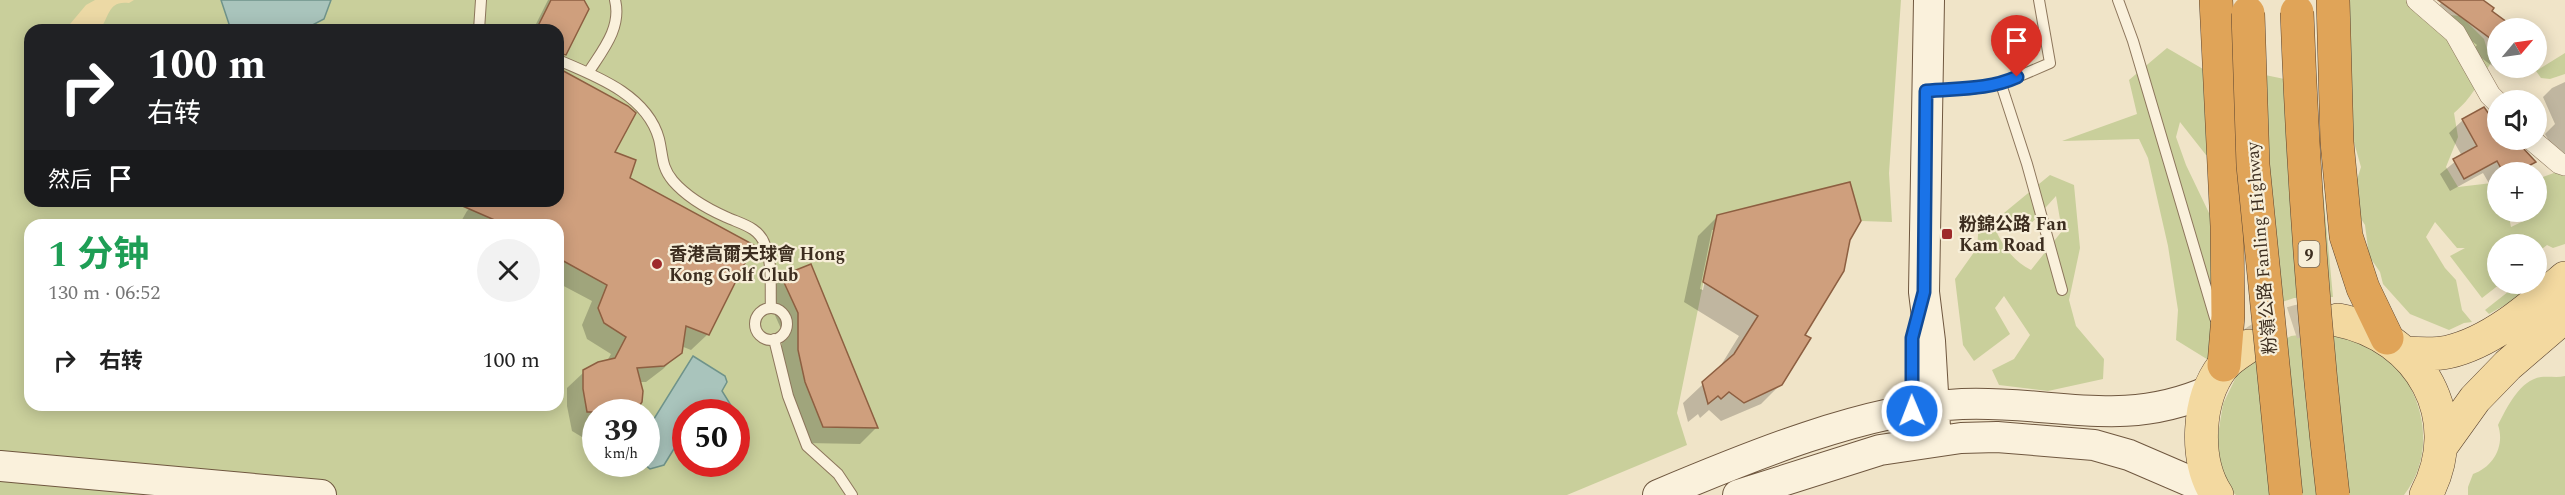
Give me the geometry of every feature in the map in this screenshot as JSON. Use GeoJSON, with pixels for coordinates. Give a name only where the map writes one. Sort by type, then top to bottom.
{"type":"FeatureCollection","features":[{"type":"Feature","properties":{"kind":"highway"},"geometry":{"type":"LineString","coordinates":[[2216,0],[2227,226],[2227,363]]}},
{"type":"Feature","properties":{"kind":"highway"},"geometry":{"type":"LineString","coordinates":[[2333,0],[2337,142],[2346,236],[2362,288],[2397,345]]}},
{"type":"Feature","properties":{"kind":"highway","name":"9"},"geometry":{"type":"LineString","coordinates":[[2296,6],[2302,162],[2312,294],[2333,495]]}},
{"type":"Feature","properties":{"kind":"highway","name":"粉嶺公路 Fanling Highway"},"geometry":{"type":"LineString","coordinates":[[2247,7],[2253,165],[2286,495]]}},
{"type":"Feature","properties":{"kind":"main road"},"geometry":{"type":"LineString","coordinates":[[1926,443],[1923,409],[1931,348],[1924,292],[1929,0]]}},
{"type":"Feature","properties":{"kind":"main road"},"geometry":{"type":"LineString","coordinates":[[2338,320],[2356,323],[2397,345],[2447,352],[2475,343],[2535,303],[2565,278]]}},
{"type":"Feature","properties":{"kind":"main road"},"geometry":{"type":"LineString","coordinates":[[2442,445],[2475,399],[2508,365],[2565,316]]}},
{"type":"Feature","properties":{"kind":"main road"},"geometry":{"type":"LineString","coordinates":[[2397,345],[2424,378],[2436,400],[2440,417],[2442,445],[2437,467],[2426,495]]}},
{"type":"Feature","properties":{"kind":"main road"},"geometry":{"type":"LineString","coordinates":[[1730,482],[1838,429],[1923,409],[1960,404],[1999,404],[2120,412],[2185,401],[2227,363]]}},
{"type":"Feature","properties":{"kind":"main road"},"geometry":{"type":"LineString","coordinates":[[2216,494],[2206,468],[2202,444],[2203,417],[2227,363]]}},
{"type":"Feature","properties":{"kind":"main road"},"geometry":{"type":"LineString","coordinates":[[1658,495],[1816,470],[1880,450],[1926,443],[1997,437],[2094,445],[2129,455],[2216,494]]}},
{"type":"Feature","properties":{"kind":"main road"},"geometry":{"type":"LineString","coordinates":[[0,466],[321,495]]}},
{"type":"Feature","properties":{"kind":"street"},"geometry":{"type":"LineString","coordinates":[[2417,0],[2455,33],[2487,90]]}},
{"type":"Feature","properties":{"kind":"street"},"geometry":{"type":"LineString","coordinates":[[2544,150],[2559,163],[2565,165]]}},
{"type":"Feature","properties":{"kind":"lane"},"geometry":{"type":"LineString","coordinates":[[479,24],[481,0]]}},
{"type":"Feature","properties":{"kind":"lane"},"geometry":{"type":"LineString","coordinates":[[588,73],[616,26],[618,8],[615,0]]}},
{"type":"Feature","properties":{"kind":"lane"},"geometry":{"type":"LineString","coordinates":[[1926,91],[1971,89],[2001,84],[2050,63],[2039,0]]}},
{"type":"Feature","properties":{"kind":"lane"},"geometry":{"type":"LineString","coordinates":[[2118,0],[2133,41],[2227,363]]}},
{"type":"Feature","properties":{"kind":"lane"},"geometry":{"type":"LineString","coordinates":[[564,63],[588,73],[637,102],[650,119],[659,140],[660,159],[673,181],[697,201],[726,217],[751,227],[765,242],[769,256],[771,308]]}},
{"type":"Feature","properties":{"kind":"lane"},"geometry":{"type":"LineString","coordinates":[[2001,84],[2027,164],[2062,290]]}},
{"type":"Feature","properties":{"kind":"lane"},"geometry":{"type":"LineString","coordinates":[[771,308],[781,312],[786,326],[783,334],[774,339],[769,340],[760,335],[755,326],[761,312],[771,308]]}},
{"type":"Feature","properties":{"kind":"lane"},"geometry":{"type":"LineString","coordinates":[[774,339],[788,396],[807,446],[838,474],[851,494]]}},
{"type":"Feature","properties":{"kind":"green space"},"geometry":{"type":"Polygon","coordinates":[[[0,0],[221,0],[229,24],[24,24],[24,207],[564,207],[564,24],[314,24],[324,19],[331,0],[1901,0],[1889,173],[1892,222],[1861,221],[1850,182],[1717,215],[1677,413],[1687,445],[1567,495],[0,495],[0,0]]]}},
{"type":"Feature","properties":{"kind":"green space"},"geometry":{"type":"Polygon","coordinates":[[[2338,0],[2423,0],[2449,15],[2461,16],[2484,39],[2487,49],[2487,69],[2470,96],[2454,113],[2458,137],[2446,167],[2458,187],[2487,184],[2487,222],[2510,222],[2511,227],[2522,222],[2547,222],[2547,175],[2565,169],[2565,244],[2553,248],[2547,245],[2547,234],[2487,234],[2487,294],[2482,298],[2450,256],[2465,248],[2457,248],[2435,222],[2426,237],[2445,268],[2456,280],[2462,310],[2472,322],[2449,330],[2410,314],[2383,284],[2380,272],[2369,256],[2365,225],[2358,214],[2353,192],[2361,167],[2353,139],[2338,0]]]}},
{"type":"Feature","properties":{"kind":"green space"},"geometry":{"type":"Polygon","coordinates":[[[2167,48],[2203,69],[2228,69],[2232,156],[2206,155],[2180,122],[2176,137],[2186,165],[2209,213],[2234,192],[2210,361],[2176,340],[2178,310],[2168,246],[2148,158],[2139,139],[2062,141],[2137,114],[2129,80],[2167,48]]]}},
{"type":"Feature","properties":{"kind":"green space"},"geometry":{"type":"Polygon","coordinates":[[[2565,53],[2565,74],[2550,79],[2541,78],[2547,78],[2547,64],[2565,53]]]}},
{"type":"Feature","properties":{"kind":"green space"},"geometry":{"type":"Polygon","coordinates":[[[2241,70],[2313,85],[2333,297],[2294,298],[2273,305],[2241,70]]]}},
{"type":"Feature","properties":{"kind":"green space"},"geometry":{"type":"Polygon","coordinates":[[[2050,175],[2074,185],[2080,248],[2069,300],[2076,326],[2104,359],[2103,379],[2048,391],[1999,385],[1992,370],[2014,359],[2030,335],[2004,296],[1995,308],[2010,334],[1974,361],[1963,345],[1955,279],[1977,248],[1979,222],[1994,226],[2008,251],[2031,270],[2062,231],[2056,196],[2026,229],[2004,213],[2050,175]]]}},
{"type":"Feature","properties":{"kind":"green space"},"geometry":{"type":"Polygon","coordinates":[[[2505,294],[2523,294],[2489,314],[2485,310],[2505,294]]]}},
{"type":"Feature","properties":{"kind":"green space"},"geometry":{"type":"Polygon","coordinates":[[[2323,332],[2357,340],[2380,351],[2400,371],[2410,387],[2418,405],[2423,442],[2421,461],[2414,478],[2404,495],[2236,495],[2224,477],[2214,437],[2218,435],[2223,404],[2237,375],[2261,351],[2291,336],[2323,332]]]}},
{"type":"Feature","properties":{"kind":"green space"},"geometry":{"type":"Polygon","coordinates":[[[2565,376],[2565,495],[2468,495],[2468,487],[2473,474],[2487,466],[2496,454],[2500,440],[2498,425],[2515,395],[2533,379],[2565,376]]]}},
{"type":"Feature","properties":{"kind":"sand"},"geometry":{"type":"Polygon","coordinates":[[[95,0],[134,0],[113,7],[104,24],[70,24],[86,5],[95,0]]]}},
{"type":"Feature","properties":{"kind":"water"},"geometry":{"type":"Polygon","coordinates":[[[221,0],[331,0],[324,19],[314,24],[229,24],[221,0]]]}},
{"type":"Feature","properties":{"kind":"water"},"geometry":{"type":"Polygon","coordinates":[[[693,356],[725,376],[727,382],[722,391],[727,399],[672,399],[672,452],[664,465],[660,466],[660,409],[693,356]]]}},
{"type":"Feature","properties":{"kind":"building"},"geometry":{"type":"Polygon","coordinates":[[[551,0],[584,0],[589,9],[566,55],[564,54],[564,24],[539,24],[551,0]]]}},
{"type":"Feature","properties":{"kind":"building"},"geometry":{"type":"Polygon","coordinates":[[[2438,0],[2483,0],[2494,8],[2492,11],[2501,18],[2487,18],[2487,36],[2438,0]]]}},
{"type":"Feature","properties":{"kind":"building","name":"香港高爾夫球會 Hong Kong Golf Club"},"geometry":{"type":"Polygon","coordinates":[[[564,71],[628,106],[636,113],[615,152],[636,160],[630,178],[754,245],[709,335],[686,326],[682,353],[664,366],[637,368],[643,391],[642,399],[585,399],[583,370],[598,362],[615,358],[626,337],[604,323],[598,308],[607,285],[564,261],[564,219],[492,219],[465,207],[564,207],[564,71]]]}},
{"type":"Feature","properties":{"kind":"building"},"geometry":{"type":"Polygon","coordinates":[[[2484,107],[2487,111],[2487,150],[2525,150],[2536,162],[2487,162],[2487,166],[2464,179],[2453,159],[2477,146],[2462,119],[2484,107]]]}},
{"type":"Feature","properties":{"kind":"building"},"geometry":{"type":"Polygon","coordinates":[[[1850,182],[1861,221],[1850,240],[1844,271],[1805,335],[1811,338],[1782,385],[1744,403],[1729,392],[1721,399],[1718,396],[1708,404],[1702,382],[1734,354],[1758,316],[1703,282],[1717,215],[1850,182]]]}},
{"type":"Feature","properties":{"kind":"building"},"geometry":{"type":"Polygon","coordinates":[[[811,264],[878,428],[823,427],[805,382],[798,350],[798,313],[781,276],[811,264]]]}},
{"type":"Feature","properties":{"kind":"tunnel"},"geometry":{"type":"LineString","coordinates":[[2249,346],[2291,323],[2313,319],[2338,320]]}},
{"type":"Feature","properties":{"kind":"place","name":"粉錦公路 Fan Kam Road"},"geometry":{"type":"Point","coordinates":[1947,234]}},
{"type":"Feature","properties":{"kind":"place","name":"香港高爾夫球會 Hong Kong Golf Club"},"geometry":{"type":"Point","coordinates":[657,264]}},
{"type":"Feature","properties":{"kind":"route"},"geometry":{"type":"LineString","coordinates":[[1912,411],[1912,338],[1924,292],[1926,91],[1971,89],[2001,84],[2017,77]]}}]}
